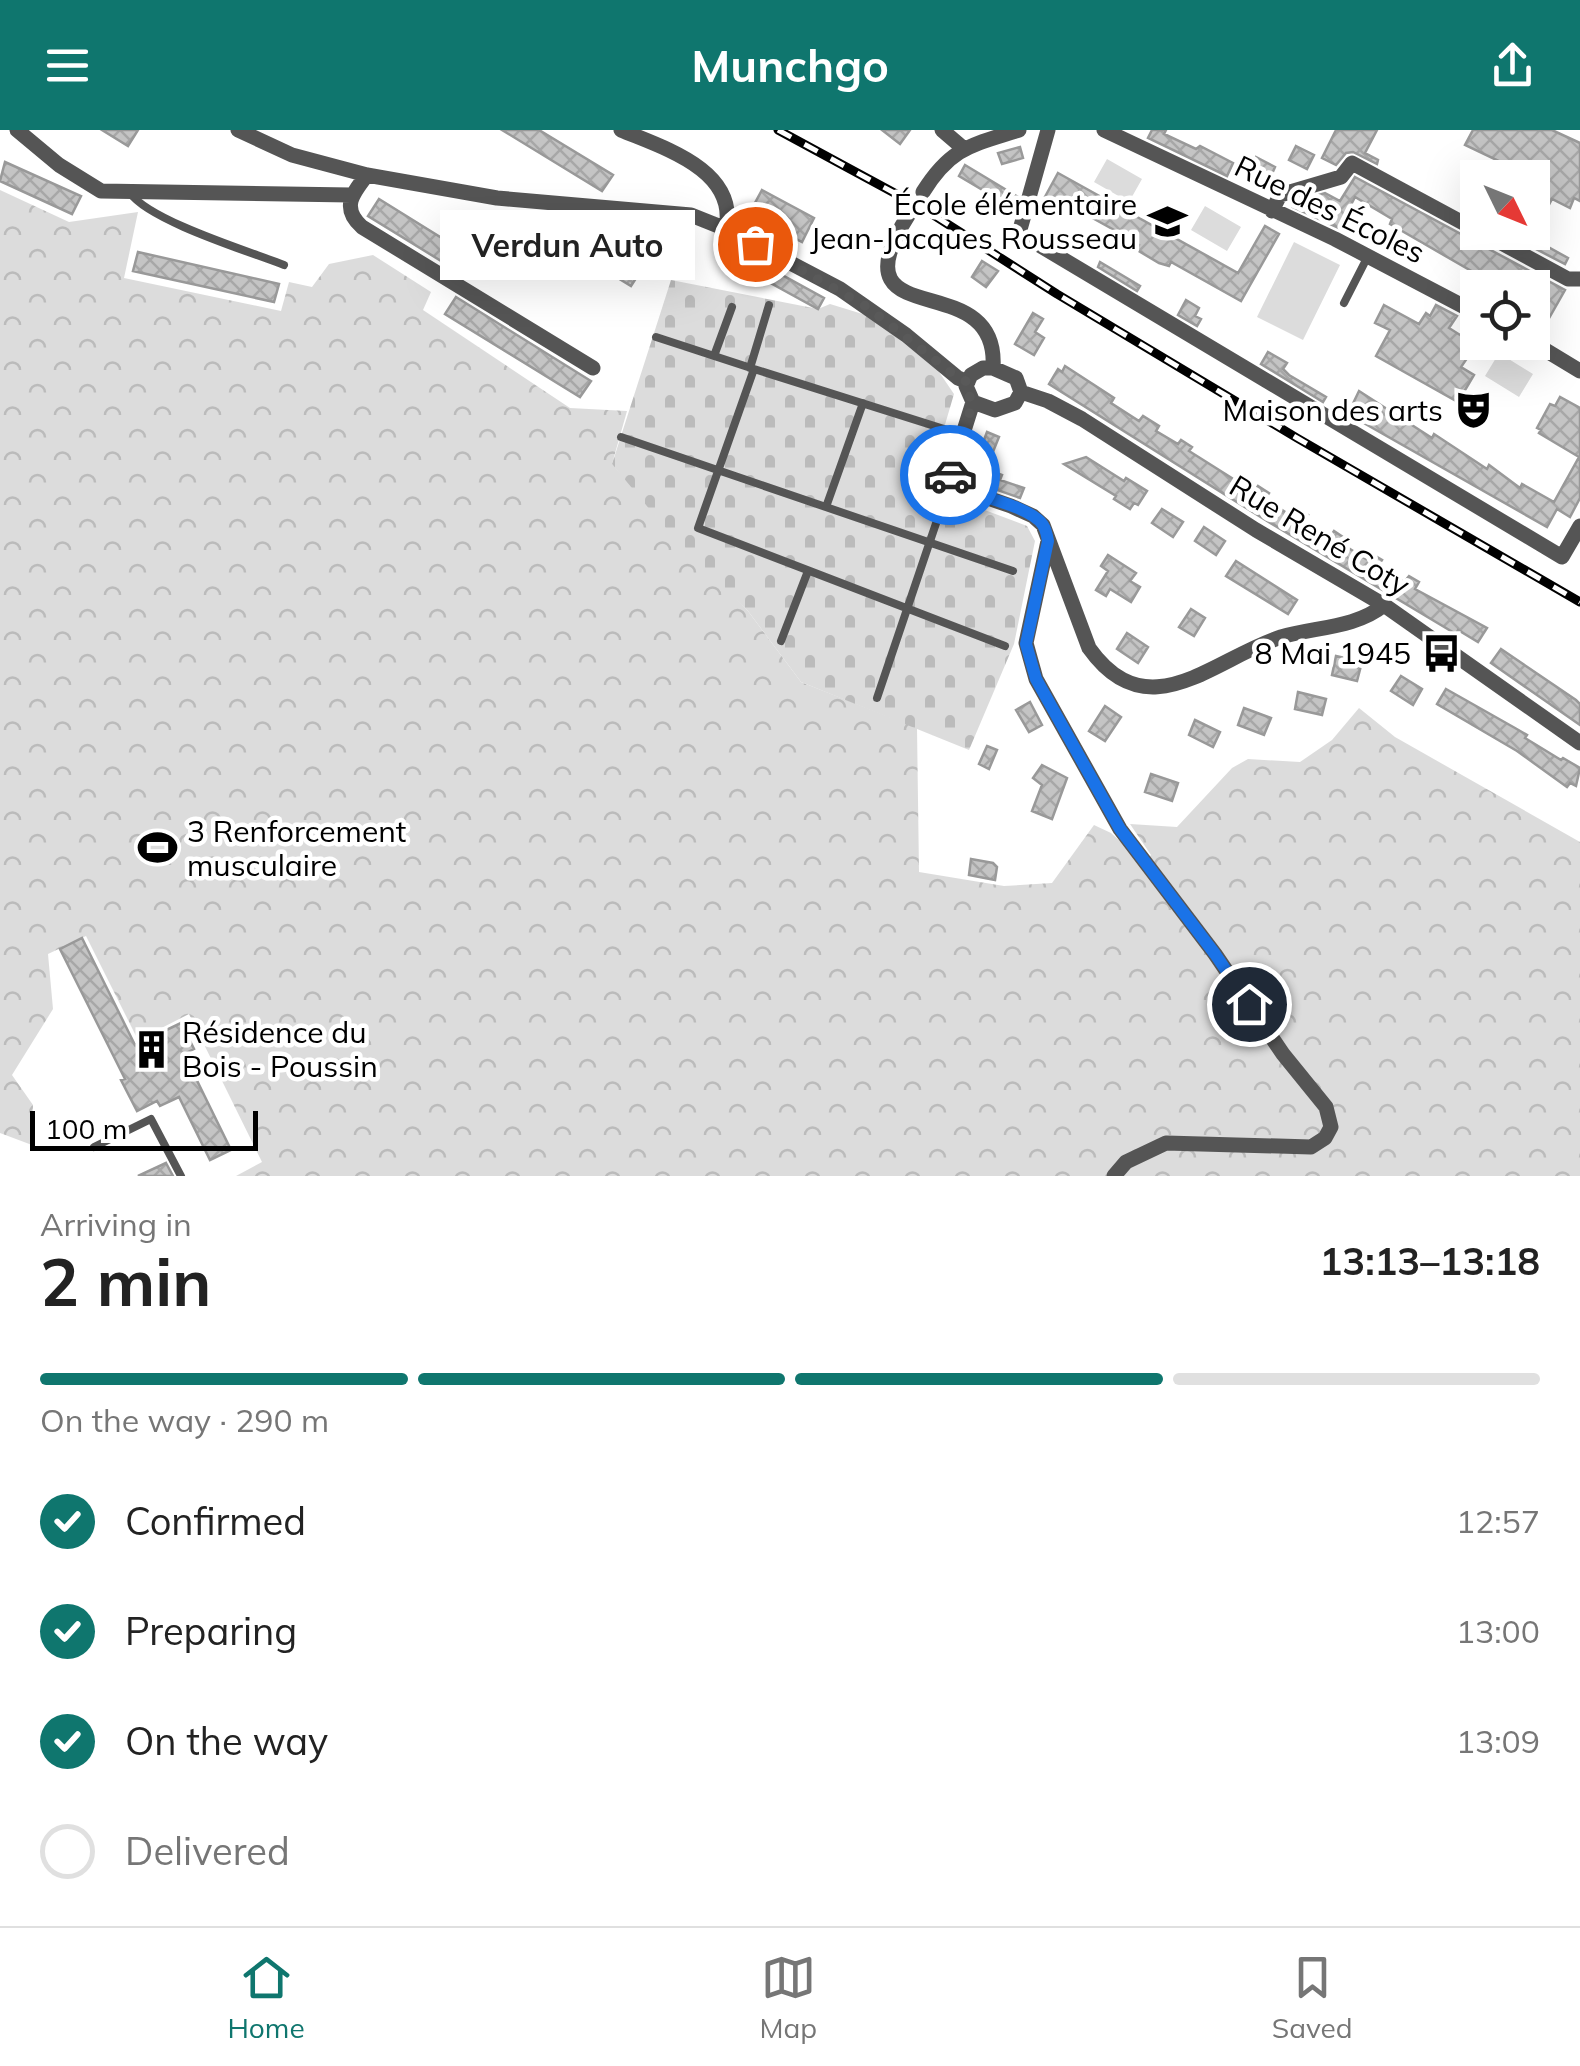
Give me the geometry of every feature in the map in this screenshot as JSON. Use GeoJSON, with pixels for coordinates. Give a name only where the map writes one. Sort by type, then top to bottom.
{"type":"FeatureCollection","features":[{"type":"Feature","properties":{"kind":"street"},"geometry":{"type":"LineString","coordinates":[[17,130],[59,165],[101,191],[351,195]]}},
{"type":"Feature","properties":{"kind":"street"},"geometry":{"type":"LineString","coordinates":[[238,130],[292,155],[367,175],[497,198],[691,216],[726,229],[840,289],[968,382]]}},
{"type":"Feature","properties":{"kind":"street"},"geometry":{"type":"LineString","coordinates":[[621,130],[680,155],[714,178],[729,210],[726,229]]}},
{"type":"Feature","properties":{"kind":"street"},"geometry":{"type":"LineString","coordinates":[[942,130],[964,148]]}},
{"type":"Feature","properties":{"kind":"street"},"geometry":{"type":"LineString","coordinates":[[923,192],[950,158],[964,148],[1020,130]]}},
{"type":"Feature","properties":{"kind":"street"},"geometry":{"type":"LineString","coordinates":[[1048,130],[1019,232],[1562,557],[1580,526]]}},
{"type":"Feature","properties":{"kind":"street","name":"Rue des Écoles"},"geometry":{"type":"LineString","coordinates":[[1104,130],[1368,256],[1460,305]]}},
{"type":"Feature","properties":{"kind":"street"},"geometry":{"type":"LineString","coordinates":[[1272,211],[1280,195],[1341,177],[1352,163],[1460,222]]}},
{"type":"Feature","properties":{"kind":"street"},"geometry":{"type":"LineString","coordinates":[[367,175],[351,195],[350,217],[362,228],[593,368]]}},
{"type":"Feature","properties":{"kind":"street"},"geometry":{"type":"LineString","coordinates":[[909,214],[888,253],[886,272],[900,291],[950,304],[972,316],[994,346],[993,368]]}},
{"type":"Feature","properties":{"kind":"street"},"geometry":{"type":"LineString","coordinates":[[1513,250],[1568,279],[1580,279]]}},
{"type":"Feature","properties":{"kind":"street"},"geometry":{"type":"LineString","coordinates":[[1550,350],[1576,362]]}},
{"type":"Feature","properties":{"kind":"street"},"geometry":{"type":"LineString","coordinates":[[993,368],[1016,378],[1021,392],[1015,403],[995,410],[973,402],[968,394],[968,382],[977,370],[993,368]]}},
{"type":"Feature","properties":{"kind":"street","name":"Rue René Coty"},"geometry":{"type":"LineString","coordinates":[[1021,392],[1048,400],[1082,419],[1256,530],[1384,604],[1580,743]]}},
{"type":"Feature","properties":{"kind":"street"},"geometry":{"type":"LineString","coordinates":[[973,402],[951,479],[958,488],[1033,516],[1043,525],[1079,624],[1095,656],[1120,679],[1156,688],[1203,675],[1270,641],[1363,619],[1384,604]]}},
{"type":"Feature","properties":{"kind":"street"},"geometry":{"type":"LineString","coordinates":[[1048,541],[1026,644],[1036,679],[1120,829],[1326,1107],[1331,1126],[1325,1138],[1311,1147],[1166,1143],[1126,1162],[1114,1176]]}},
{"type":"Feature","properties":{"kind":"lane"},"geometry":{"type":"LineString","coordinates":[[127,190],[137,203],[152,211],[284,265]]}},
{"type":"Feature","properties":{"kind":"lane"},"geometry":{"type":"LineString","coordinates":[[1344,304],[1368,256]]}},
{"type":"Feature","properties":{"kind":"lane"},"geometry":{"type":"LineString","coordinates":[[770,305],[698,528],[1004,646]]}},
{"type":"Feature","properties":{"kind":"lane"},"geometry":{"type":"LineString","coordinates":[[714,356],[732,307]]}},
{"type":"Feature","properties":{"kind":"lane"},"geometry":{"type":"LineString","coordinates":[[656,336],[963,435]]}},
{"type":"Feature","properties":{"kind":"lane"},"geometry":{"type":"LineString","coordinates":[[826,507],[863,403]]}},
{"type":"Feature","properties":{"kind":"lane"},"geometry":{"type":"LineString","coordinates":[[621,437],[1013,571]]}},
{"type":"Feature","properties":{"kind":"lane"},"geometry":{"type":"LineString","coordinates":[[877,698],[951,479]]}},
{"type":"Feature","properties":{"kind":"lane"},"geometry":{"type":"LineString","coordinates":[[782,641],[808,571]]}},
{"type":"Feature","properties":{"kind":"lane"},"geometry":{"type":"LineString","coordinates":[[94,1147],[151,1119],[181,1176]]}},
{"type":"Feature","properties":{"kind":"green space"},"geometry":{"type":"Polygon","coordinates":[[[1107,159],[1142,179],[1129,202],[1094,182],[1107,159]]]}},
{"type":"Feature","properties":{"kind":"green space"},"geometry":{"type":"Polygon","coordinates":[[[0,190],[69,222],[138,212],[124,278],[281,311],[289,282],[312,287],[329,264],[373,255],[431,292],[423,310],[570,408],[627,411],[612,464],[748,611],[801,682],[917,728],[919,872],[1004,886],[1052,883],[1094,825],[1111,833],[1144,863],[1151,855],[1130,824],[1177,827],[1232,768],[1248,759],[1300,762],[1332,740],[1359,708],[1395,737],[1580,842],[1580,1176],[236,1176],[262,1162],[189,1014],[138,1040],[86,936],[48,954],[53,1009],[12,1075],[33,1105],[32,1145],[0,1133],[0,190]]]}},
{"type":"Feature","properties":{"kind":"green space"},"geometry":{"type":"Polygon","coordinates":[[[1205,206],[1241,227],[1227,251],[1191,230],[1205,206]]]}},
{"type":"Feature","properties":{"kind":"green space"},"geometry":{"type":"Polygon","coordinates":[[[1294,242],[1340,265],[1303,340],[1257,317],[1294,242]]]}},
{"type":"Feature","properties":{"kind":"green space"},"geometry":{"type":"Polygon","coordinates":[[[671,280],[818,309],[830,304],[869,316],[937,369],[954,394],[929,479],[939,483],[937,492],[1027,526],[1035,541],[1014,644],[969,750],[801,682],[748,611],[661,523],[612,464],[671,280]]]}},
{"type":"Feature","properties":{"kind":"green space"},"geometry":{"type":"Polygon","coordinates":[[[1495,360],[1510,360],[1533,374],[1519,397],[1485,376],[1495,360]]]}},
{"type":"Feature","properties":{"kind":"building"},"geometry":{"type":"Polygon","coordinates":[[[102,130],[138,130],[128,146],[102,130]]]}},
{"type":"Feature","properties":{"kind":"building"},"geometry":{"type":"Polygon","coordinates":[[[502,130],[539,130],[613,175],[602,191],[502,130]]]}},
{"type":"Feature","properties":{"kind":"building"},"geometry":{"type":"Polygon","coordinates":[[[882,130],[910,130],[900,144],[882,130]]]}},
{"type":"Feature","properties":{"kind":"building"},"geometry":{"type":"Polygon","coordinates":[[[1152,130],[1166,130],[1164,134],[1233,163],[1227,176],[1148,138],[1152,130]]]}},
{"type":"Feature","properties":{"kind":"building"},"geometry":{"type":"Polygon","coordinates":[[[1336,130],[1377,130],[1365,153],[1378,160],[1377,164],[1353,152],[1346,153],[1336,165],[1322,158],[1336,130]]]}},
{"type":"Feature","properties":{"kind":"building"},"geometry":{"type":"Polygon","coordinates":[[[1473,130],[1552,130],[1580,143],[1580,201],[1574,198],[1570,208],[1552,199],[1550,203],[1550,160],[1497,160],[1465,145],[1473,130]]]}},
{"type":"Feature","properties":{"kind":"building"},"geometry":{"type":"Polygon","coordinates":[[[1296,146],[1314,155],[1307,169],[1289,160],[1296,146]]]}},
{"type":"Feature","properties":{"kind":"building"},"geometry":{"type":"Polygon","coordinates":[[[1020,147],[1023,158],[1002,164],[998,153],[1020,147]]]}},
{"type":"Feature","properties":{"kind":"building"},"geometry":{"type":"Polygon","coordinates":[[[1256,157],[1275,167],[1266,187],[1248,176],[1256,157]]]}},
{"type":"Feature","properties":{"kind":"building"},"geometry":{"type":"Polygon","coordinates":[[[5,162],[81,196],[72,214],[0,181],[5,162]]]}},
{"type":"Feature","properties":{"kind":"building"},"geometry":{"type":"Polygon","coordinates":[[[965,165],[1018,197],[1013,208],[959,176],[965,165]]]}},
{"type":"Feature","properties":{"kind":"building"},"geometry":{"type":"Polygon","coordinates":[[[1058,173],[1238,273],[1265,226],[1279,234],[1241,301],[1171,262],[1169,266],[1159,263],[1137,250],[1139,245],[1134,241],[1058,199],[1051,212],[1040,206],[1058,173]]]}},
{"type":"Feature","properties":{"kind":"building"},"geometry":{"type":"Polygon","coordinates":[[[1355,177],[1460,234],[1460,250],[1491,250],[1528,270],[1470,270],[1390,224],[1392,219],[1355,197],[1339,228],[1293,207],[1295,202],[1325,193],[1340,201],[1355,177]]]}},
{"type":"Feature","properties":{"kind":"building"},"geometry":{"type":"Polygon","coordinates":[[[762,190],[814,218],[802,242],[749,214],[762,190]]]}},
{"type":"Feature","properties":{"kind":"building"},"geometry":{"type":"Polygon","coordinates":[[[379,199],[469,255],[459,272],[368,216],[379,199]]]}},
{"type":"Feature","properties":{"kind":"building"},"geometry":{"type":"Polygon","coordinates":[[[598,241],[642,269],[631,286],[587,259],[598,241]]]}},
{"type":"Feature","properties":{"kind":"building"},"geometry":{"type":"Polygon","coordinates":[[[1550,248],[1568,258],[1565,264],[1538,250],[1550,248]]]}},
{"type":"Feature","properties":{"kind":"building"},"geometry":{"type":"Polygon","coordinates":[[[138,252],[279,284],[274,302],[133,271],[138,252]]]}},
{"type":"Feature","properties":{"kind":"building"},"geometry":{"type":"Polygon","coordinates":[[[740,252],[824,298],[818,309],[734,263],[740,252]]]}},
{"type":"Feature","properties":{"kind":"building"},"geometry":{"type":"Polygon","coordinates":[[[982,261],[998,271],[986,287],[972,277],[982,261]]]}},
{"type":"Feature","properties":{"kind":"building"},"geometry":{"type":"Polygon","coordinates":[[[1100,262],[1140,286],[1137,291],[1098,267],[1100,262]]]}},
{"type":"Feature","properties":{"kind":"building"},"geometry":{"type":"Polygon","coordinates":[[[1550,282],[1565,290],[1550,316],[1550,282]]]}},
{"type":"Feature","properties":{"kind":"building"},"geometry":{"type":"Polygon","coordinates":[[[456,297],[591,381],[580,397],[445,314],[456,297]]]}},
{"type":"Feature","properties":{"kind":"building"},"geometry":{"type":"Polygon","coordinates":[[[1186,300],[1199,308],[1195,316],[1201,319],[1197,326],[1178,315],[1186,300]]]}},
{"type":"Feature","properties":{"kind":"building"},"geometry":{"type":"Polygon","coordinates":[[[1384,305],[1419,324],[1436,305],[1457,316],[1449,328],[1460,335],[1460,360],[1466,360],[1461,367],[1474,375],[1458,402],[1376,356],[1390,330],[1375,323],[1384,305]]]}},
{"type":"Feature","properties":{"kind":"building"},"geometry":{"type":"Polygon","coordinates":[[[1033,313],[1043,319],[1035,332],[1044,338],[1034,355],[1015,344],[1033,313]]]}},
{"type":"Feature","properties":{"kind":"building"},"geometry":{"type":"Polygon","coordinates":[[[1268,352],[1287,363],[1283,369],[1289,375],[1326,397],[1323,402],[1261,364],[1268,352]]]}},
{"type":"Feature","properties":{"kind":"building"},"geometry":{"type":"Polygon","coordinates":[[[1065,366],[1114,398],[1111,403],[1139,421],[1143,416],[1159,426],[1156,431],[1178,444],[1181,440],[1192,447],[1189,451],[1254,492],[1258,486],[1269,493],[1265,499],[1293,517],[1298,509],[1308,515],[1304,522],[1330,537],[1334,531],[1346,539],[1342,544],[1366,559],[1370,553],[1382,560],[1378,566],[1404,582],[1409,576],[1419,582],[1415,589],[1487,628],[1478,642],[1458,630],[1456,634],[1267,521],[1049,384],[1058,369],[1062,372],[1065,366]]]}},
{"type":"Feature","properties":{"kind":"building"},"geometry":{"type":"Polygon","coordinates":[[[1359,391],[1432,438],[1434,434],[1520,488],[1522,484],[1554,502],[1579,457],[1537,428],[1550,404],[1555,406],[1560,397],[1580,408],[1580,498],[1570,517],[1557,509],[1547,527],[1348,414],[1359,391]]]}},
{"type":"Feature","properties":{"kind":"building"},"geometry":{"type":"Polygon","coordinates":[[[987,432],[999,437],[986,469],[1002,475],[1000,480],[1024,488],[1020,498],[969,480],[987,432]]]}},
{"type":"Feature","properties":{"kind":"building"},"geometry":{"type":"Polygon","coordinates":[[[1086,457],[1147,491],[1138,505],[1134,503],[1130,509],[1064,464],[1086,457]]]}},
{"type":"Feature","properties":{"kind":"building"},"geometry":{"type":"Polygon","coordinates":[[[912,476],[930,482],[925,496],[908,491],[912,476]]]}},
{"type":"Feature","properties":{"kind":"building"},"geometry":{"type":"Polygon","coordinates":[[[1162,509],[1183,522],[1173,537],[1152,523],[1162,509]]]}},
{"type":"Feature","properties":{"kind":"building"},"geometry":{"type":"Polygon","coordinates":[[[1204,527],[1225,541],[1216,555],[1195,541],[1204,527]]]}},
{"type":"Feature","properties":{"kind":"building"},"geometry":{"type":"Polygon","coordinates":[[[1108,555],[1136,573],[1130,581],[1140,587],[1131,602],[1110,589],[1106,596],[1096,590],[1108,571],[1101,566],[1108,555]]]}},
{"type":"Feature","properties":{"kind":"building"},"geometry":{"type":"Polygon","coordinates":[[[1236,561],[1297,600],[1288,614],[1226,576],[1236,561]]]}},
{"type":"Feature","properties":{"kind":"building"},"geometry":{"type":"Polygon","coordinates":[[[1191,609],[1205,618],[1194,636],[1179,627],[1191,609]]]}},
{"type":"Feature","properties":{"kind":"building"},"geometry":{"type":"Polygon","coordinates":[[[1127,633],[1148,647],[1138,663],[1117,649],[1127,633]]]}},
{"type":"Feature","properties":{"kind":"building"},"geometry":{"type":"Polygon","coordinates":[[[1501,649],[1576,700],[1580,704],[1580,725],[1491,663],[1501,649]]]}},
{"type":"Feature","properties":{"kind":"building"},"geometry":{"type":"Polygon","coordinates":[[[1336,656],[1362,662],[1357,681],[1332,675],[1336,656]]]}},
{"type":"Feature","properties":{"kind":"building"},"geometry":{"type":"Polygon","coordinates":[[[1401,676],[1422,689],[1413,705],[1391,691],[1401,676]]]}},
{"type":"Feature","properties":{"kind":"building"},"geometry":{"type":"Polygon","coordinates":[[[1446,689],[1580,768],[1576,786],[1570,783],[1567,787],[1517,751],[1437,704],[1446,689]]]}},
{"type":"Feature","properties":{"kind":"building"},"geometry":{"type":"Polygon","coordinates":[[[1298,692],[1326,699],[1322,715],[1295,709],[1298,692]]]}},
{"type":"Feature","properties":{"kind":"building"},"geometry":{"type":"Polygon","coordinates":[[[1030,702],[1042,725],[1029,732],[1016,710],[1030,702]]]}},
{"type":"Feature","properties":{"kind":"building"},"geometry":{"type":"Polygon","coordinates":[[[1105,706],[1121,717],[1105,741],[1089,731],[1105,706]]]}},
{"type":"Feature","properties":{"kind":"building"},"geometry":{"type":"Polygon","coordinates":[[[1244,708],[1271,718],[1264,735],[1238,725],[1244,708]]]}},
{"type":"Feature","properties":{"kind":"building"},"geometry":{"type":"Polygon","coordinates":[[[1195,720],[1220,732],[1213,747],[1189,735],[1195,720]]]}},
{"type":"Feature","properties":{"kind":"building"},"geometry":{"type":"Polygon","coordinates":[[[987,746],[997,750],[989,769],[979,764],[987,746]]]}},
{"type":"Feature","properties":{"kind":"building"},"geometry":{"type":"Polygon","coordinates":[[[1042,765],[1067,778],[1052,819],[1032,811],[1042,785],[1033,778],[1042,765]]]}},
{"type":"Feature","properties":{"kind":"building"},"geometry":{"type":"Polygon","coordinates":[[[1151,774],[1178,783],[1172,801],[1145,792],[1151,774]]]}},
{"type":"Feature","properties":{"kind":"building"},"geometry":{"type":"Polygon","coordinates":[[[971,859],[993,863],[997,867],[995,880],[969,875],[971,859]]]}},
{"type":"Feature","properties":{"kind":"building","name":"Résidence du Bois - Poussin"},"geometry":{"type":"Polygon","coordinates":[[[82,938],[135,1045],[181,1023],[194,1049],[184,1054],[231,1150],[210,1160],[179,1097],[160,1106],[157,1101],[137,1111],[60,949],[82,938]]]}},
{"type":"Feature","properties":{"kind":"building"},"geometry":{"type":"Polygon","coordinates":[[[166,1163],[173,1176],[138,1176],[166,1163]]]}},
{"type":"Feature","properties":{"kind":"railway"},"geometry":{"type":"LineString","coordinates":[[778,130],[924,209],[1297,438],[1580,602]]}},
{"type":"Feature","properties":{"kind":"way so far"},"geometry":{"type":"LineString","coordinates":[[755,244],[840,289],[968,382],[973,402],[950,475]]}},
{"type":"Feature","properties":{"kind":"place","name":"École élémentaire Jean-Jacques Rousseau"},"geometry":{"type":"Point","coordinates":[1167,221]}},
{"type":"Feature","properties":{"kind":"place","name":"Verdun Auto"},"geometry":{"type":"Point","coordinates":[755,244]}},
{"type":"Feature","properties":{"kind":"place","name":"Maison des arts"},"geometry":{"type":"Point","coordinates":[1473,410]}},
{"type":"Feature","properties":{"kind":"place","name":"8 Mai 1945"},"geometry":{"type":"Point","coordinates":[1441,653]}},
{"type":"Feature","properties":{"kind":"place","name":"3 Renforcement musculaire"},"geometry":{"type":"Point","coordinates":[157,848]}},
{"type":"Feature","properties":{"kind":"place","name":"Résidence du Bois - Poussin"},"geometry":{"type":"Point","coordinates":[152,1049]}},
{"type":"Feature","properties":{"kind":"route"},"geometry":{"type":"LineString","coordinates":[[950,475],[958,488],[1011,506],[1043,525],[1048,541],[1026,644],[1036,679],[1120,829],[1249,1004]]}}]}
